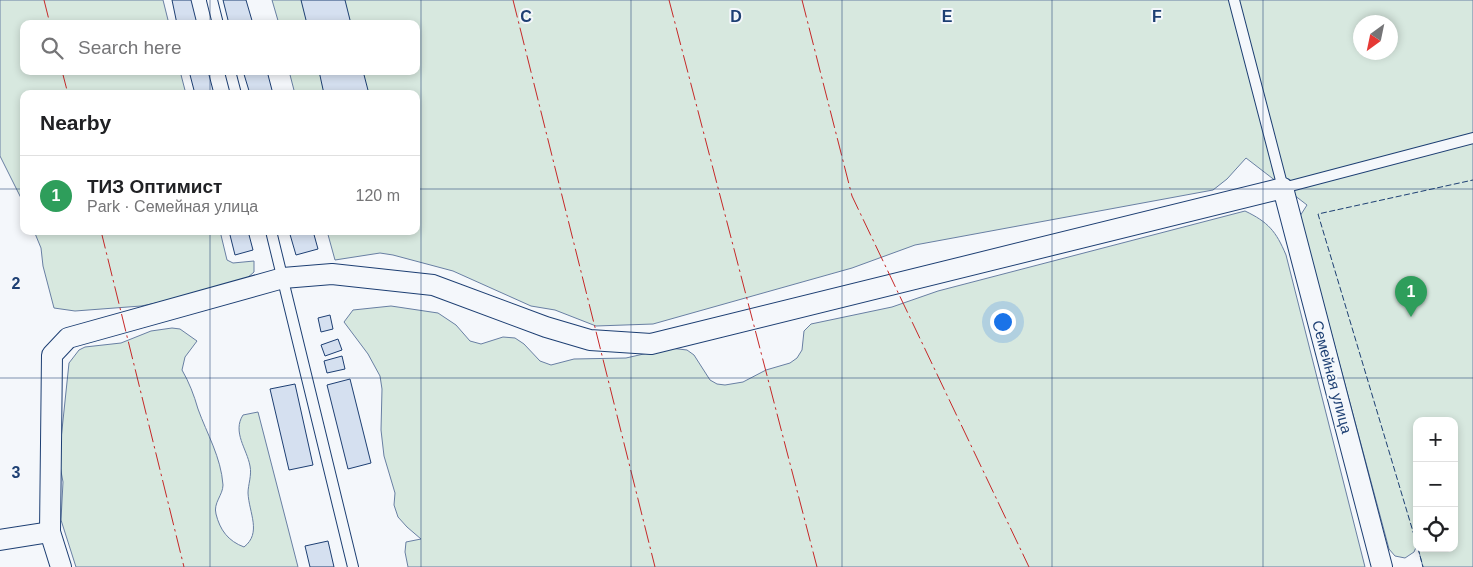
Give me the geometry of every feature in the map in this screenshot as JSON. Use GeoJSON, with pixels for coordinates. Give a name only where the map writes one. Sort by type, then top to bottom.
{"type":"FeatureCollection","features":[{"type":"Feature","properties":{"kind":"street"},"geometry":{"type":"LineString","coordinates":[[61,567],[50,532],[52,355],[68,338],[283,278],[332,274],[433,285],[546,328],[590,340],[651,344],[1283,188]]}},
{"type":"Feature","properties":{"kind":"street","name":"Семейная улица"},"geometry":{"type":"LineString","coordinates":[[1283,188],[1382,567]]}},
{"type":"Feature","properties":{"kind":"street"},"geometry":{"type":"LineString","coordinates":[[0,540],[50,532]]}},
{"type":"Feature","properties":{"kind":"lane"},"geometry":{"type":"LineString","coordinates":[[212,0],[217,20]]}},
{"type":"Feature","properties":{"kind":"lane"},"geometry":{"type":"LineString","coordinates":[[1234,0],[1283,188],[1473,138]]}},
{"type":"Feature","properties":{"kind":"lane"},"geometry":{"type":"LineString","coordinates":[[231,75],[235,90]]}},
{"type":"Feature","properties":{"kind":"lane"},"geometry":{"type":"LineString","coordinates":[[272,235],[353,567]]}},
{"type":"Feature","properties":{"kind":"shaded area"},"geometry":{"type":"Polygon","coordinates":[[[0,0],[163,0],[168,20],[20,20],[20,75],[181,75],[185,90],[20,90],[20,196],[0,156],[0,0]]]}},
{"type":"Feature","properties":{"kind":"shaded area"},"geometry":{"type":"Polygon","coordinates":[[[272,0],[1473,0],[1473,567],[1423,567],[1419,552],[1458,552],[1458,417],[1413,417],[1414,552],[1405,558],[1395,556],[1389,549],[1300,216],[1307,205],[1246,158],[1227,179],[1213,190],[915,245],[852,268],[653,324],[596,326],[555,310],[531,306],[453,271],[393,255],[380,253],[335,260],[328,235],[420,235],[420,90],[294,90],[290,75],[420,75],[420,20],[278,20],[272,0]]]}},
{"type":"Feature","properties":{"kind":"shaded area"},"geometry":{"type":"Polygon","coordinates":[[[1245,211],[1260,219],[1275,233],[1286,255],[1365,567],[408,567],[405,552],[406,542],[421,539],[398,517],[394,505],[395,493],[384,456],[381,430],[382,389],[380,376],[368,354],[344,322],[353,310],[391,306],[438,313],[456,325],[470,341],[481,344],[503,337],[515,338],[524,344],[540,361],[551,365],[574,359],[626,358],[670,348],[687,350],[694,355],[710,380],[717,384],[725,385],[743,382],[766,370],[790,363],[797,358],[802,350],[804,331],[811,324],[892,307],[938,291],[1245,211]]]}},
{"type":"Feature","properties":{"kind":"shaded area"},"geometry":{"type":"Polygon","coordinates":[[[36,235],[221,235],[227,260],[233,263],[254,261],[254,272],[246,279],[176,299],[141,306],[75,311],[54,308],[43,266],[41,248],[36,235]]]}},
{"type":"Feature","properties":{"kind":"shaded area"},"geometry":{"type":"Polygon","coordinates":[[[172,328],[180,329],[197,341],[185,357],[182,370],[220,465],[223,485],[215,510],[220,525],[233,542],[244,547],[252,535],[253,522],[248,493],[250,469],[239,428],[243,415],[258,412],[298,567],[76,567],[61,520],[63,482],[60,466],[60,449],[69,363],[79,350],[85,347],[121,343],[151,331],[172,328]]]}},
{"type":"Feature","properties":{"kind":"building"},"geometry":{"type":"Polygon","coordinates":[[[172,0],[191,0],[196,20],[176,20],[172,0]]]}},
{"type":"Feature","properties":{"kind":"building"},"geometry":{"type":"Polygon","coordinates":[[[223,0],[246,0],[252,20],[228,20],[223,0]]]}},
{"type":"Feature","properties":{"kind":"building"},"geometry":{"type":"Polygon","coordinates":[[[301,0],[345,0],[350,20],[306,20],[301,0]]]}},
{"type":"Feature","properties":{"kind":"building"},"geometry":{"type":"Polygon","coordinates":[[[190,75],[209,75],[213,90],[194,90],[190,75]]]}},
{"type":"Feature","properties":{"kind":"building"},"geometry":{"type":"Polygon","coordinates":[[[244,75],[268,75],[272,90],[249,90],[244,75]]]}},
{"type":"Feature","properties":{"kind":"building"},"geometry":{"type":"Polygon","coordinates":[[[320,75],[364,75],[368,90],[323,90],[320,75]]]}},
{"type":"Feature","properties":{"kind":"building"},"geometry":{"type":"Polygon","coordinates":[[[230,235],[249,235],[253,250],[235,255],[230,235]]]}},
{"type":"Feature","properties":{"kind":"building"},"geometry":{"type":"Polygon","coordinates":[[[290,235],[314,235],[318,249],[296,255],[290,235]]]}},
{"type":"Feature","properties":{"kind":"building"},"geometry":{"type":"Polygon","coordinates":[[[330,315],[333,329],[321,332],[318,318],[330,315]]]}},
{"type":"Feature","properties":{"kind":"building"},"geometry":{"type":"Polygon","coordinates":[[[338,339],[342,350],[325,356],[321,345],[338,339]]]}},
{"type":"Feature","properties":{"kind":"building"},"geometry":{"type":"Polygon","coordinates":[[[342,356],[345,369],[327,373],[324,361],[342,356]]]}},
{"type":"Feature","properties":{"kind":"building"},"geometry":{"type":"Polygon","coordinates":[[[350,379],[371,463],[348,469],[327,385],[350,379]]]}},
{"type":"Feature","properties":{"kind":"building"},"geometry":{"type":"Polygon","coordinates":[[[295,384],[313,465],[289,470],[270,389],[295,384]]]}},
{"type":"Feature","properties":{"kind":"building"},"geometry":{"type":"Polygon","coordinates":[[[328,541],[334,567],[310,567],[305,546],[328,541]]]}},
{"type":"Feature","properties":{"kind":"fence"},"geometry":{"type":"LineString","coordinates":[[1413,532],[1318,214],[1473,180]]}},
{"type":"Feature","properties":{"kind":"fence"},"geometry":{"type":"LineString","coordinates":[[1419,552],[1423,567]]}},
{"type":"Feature","properties":{"kind":"power"},"geometry":{"type":"LineString","coordinates":[[44,0],[49,20]]}},
{"type":"Feature","properties":{"kind":"power"},"geometry":{"type":"LineString","coordinates":[[513,0],[655,567]]}},
{"type":"Feature","properties":{"kind":"power"},"geometry":{"type":"LineString","coordinates":[[669,0],[817,567]]}},
{"type":"Feature","properties":{"kind":"power"},"geometry":{"type":"LineString","coordinates":[[802,0],[852,196],[1029,567]]}},
{"type":"Feature","properties":{"kind":"power"},"geometry":{"type":"LineString","coordinates":[[63,75],[67,90]]}},
{"type":"Feature","properties":{"kind":"power"},"geometry":{"type":"LineString","coordinates":[[102,235],[184,567]]}},
{"type":"Feature","properties":{"kind":"place","name":"ТИЗ Оптимист"},"geometry":{"type":"Point","coordinates":[1411,317]}}]}
